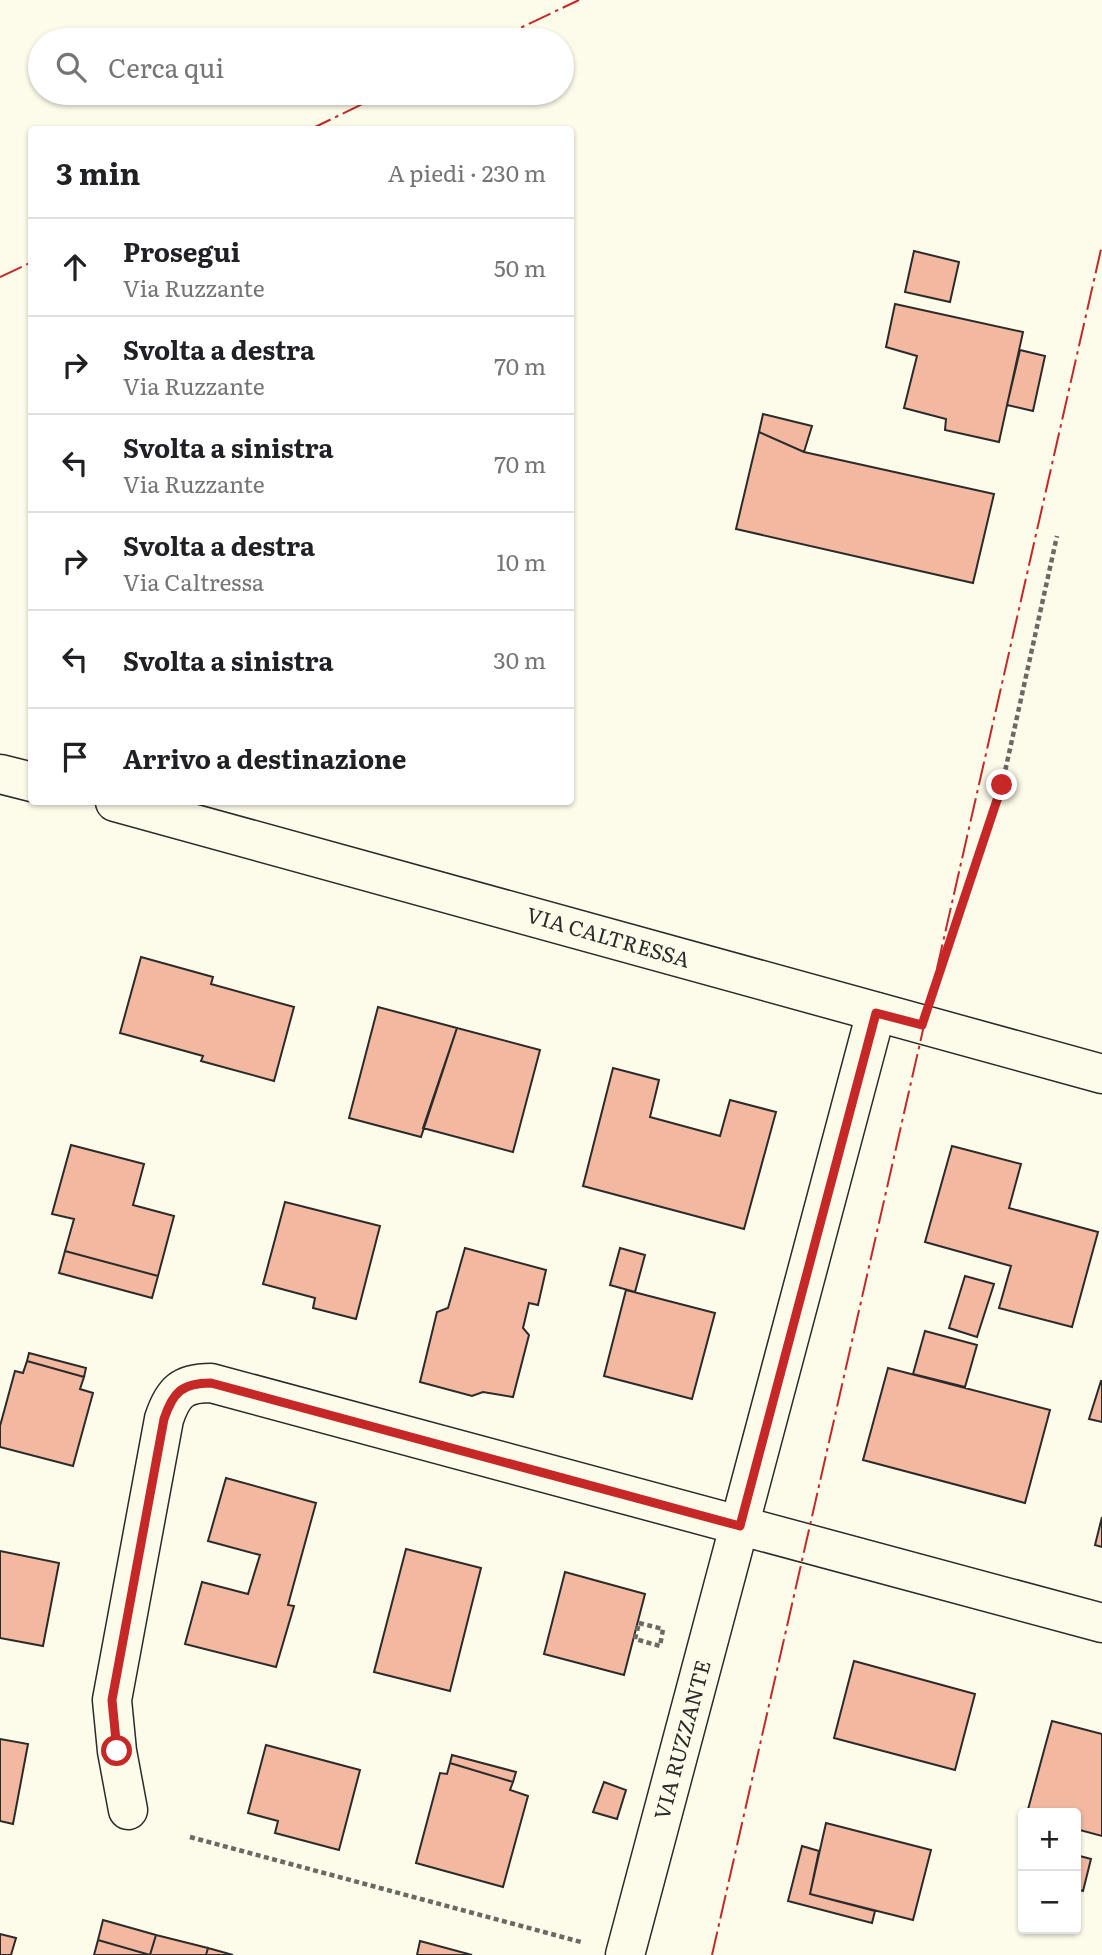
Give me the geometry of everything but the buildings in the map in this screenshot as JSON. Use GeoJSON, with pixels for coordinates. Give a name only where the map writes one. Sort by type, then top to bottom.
{"type":"FeatureCollection","features":[{"type":"Feature","properties":{"kind":"street"},"geometry":{"type":"LineString","coordinates":[[0,775],[28,781]]}},
{"type":"Feature","properties":{"kind":"street","name":"VIA CALTRESSA"},"geometry":{"type":"LineString","coordinates":[[125,805],[1102,1074]]}},
{"type":"Feature","properties":{"kind":"street","name":"VIA RUZZANTE"},"geometry":{"type":"LineString","coordinates":[[625,1955],[876,1013]]}},
{"type":"Feature","properties":{"kind":"street"},"geometry":{"type":"LineString","coordinates":[[128,1810],[117,1751],[112,1700],[164,1419],[170,1403],[180,1389],[194,1383],[211,1383],[1102,1623]]}},
{"type":"Feature","properties":{"kind":"path"},"geometry":{"type":"LineString","coordinates":[[922,1025],[1002,785],[1057,536]]}},
{"type":"Feature","properties":{"kind":"path"},"geometry":{"type":"LineString","coordinates":[[639,1623],[663,1629],[660,1646],[635,1639],[639,1623]]}},
{"type":"Feature","properties":{"kind":"path"},"geometry":{"type":"LineString","coordinates":[[190,1837],[581,1942]]}},
{"type":"Feature","properties":{"kind":"power"},"geometry":{"type":"LineString","coordinates":[[520,28],[579,0]]}},
{"type":"Feature","properties":{"kind":"power"},"geometry":{"type":"LineString","coordinates":[[317,126],[360,105]]}},
{"type":"Feature","properties":{"kind":"power"},"geometry":{"type":"LineString","coordinates":[[712,1955],[1102,245]]}},
{"type":"Feature","properties":{"kind":"power"},"geometry":{"type":"LineString","coordinates":[[0,277],[28,264]]}},
{"type":"Feature","properties":{"kind":"route"},"geometry":{"type":"LineString","coordinates":[[117,1751],[112,1700],[164,1419],[170,1403],[180,1389],[194,1383],[211,1383],[740,1526],[876,1013],[922,1025],[1002,785]]}}]}
